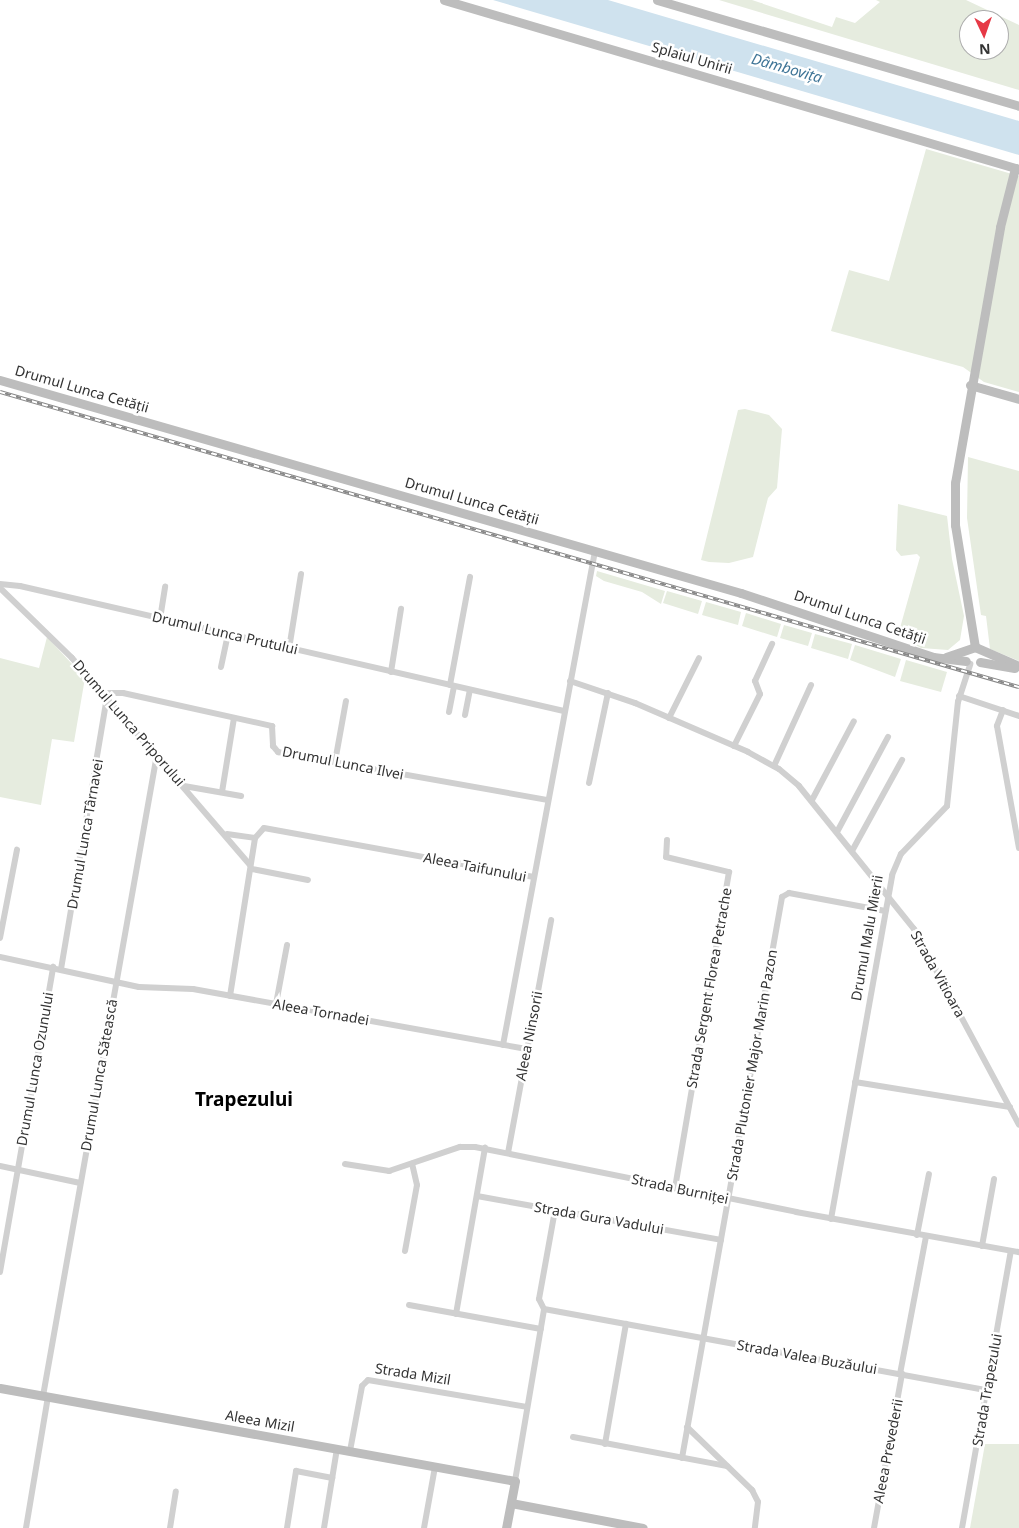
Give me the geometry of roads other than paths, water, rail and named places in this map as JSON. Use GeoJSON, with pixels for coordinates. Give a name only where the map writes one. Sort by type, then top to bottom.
{"type":"FeatureCollection","features":[{"type":"Feature","properties":{"kind":"street","name":"Splaiul Unirii"},"geometry":{"type":"LineString","coordinates":[[444,0],[1017,168]]}},
{"type":"Feature","properties":{"kind":"street"},"geometry":{"type":"LineString","coordinates":[[657,0],[1019,106]]}},
{"type":"Feature","properties":{"kind":"street"},"geometry":{"type":"LineString","coordinates":[[971,653],[972,632],[954,509],[958,450],[1003,212],[1017,168]]}},
{"type":"Feature","properties":{"kind":"street","name":"Drumul Lunca Cetății"},"geometry":{"type":"LineString","coordinates":[[0,380],[824,618],[933,657],[971,653],[1019,668]]}},
{"type":"Feature","properties":{"kind":"street"},"geometry":{"type":"LineString","coordinates":[[970,385],[1019,399]]}},
{"type":"Feature","properties":{"kind":"street"},"geometry":{"type":"LineString","coordinates":[[533,878],[595,551]]}},
{"type":"Feature","properties":{"kind":"street"},"geometry":{"type":"LineString","coordinates":[[288,648],[300,574]]}},
{"type":"Feature","properties":{"kind":"street"},"geometry":{"type":"LineString","coordinates":[[449,712],[470,577]]}},
{"type":"Feature","properties":{"kind":"street","name":"Drumul Lunca Prutului"},"geometry":{"type":"LineString","coordinates":[[0,586],[160,618],[564,711]]}},
{"type":"Feature","properties":{"kind":"street","name":"Drumul Lunca Priporului"},"geometry":{"type":"LineString","coordinates":[[0,586],[105,696],[157,754],[227,834],[251,867]]}},
{"type":"Feature","properties":{"kind":"street"},"geometry":{"type":"LineString","coordinates":[[160,618],[165,586]]}},
{"type":"Feature","properties":{"kind":"street"},"geometry":{"type":"LineString","coordinates":[[391,672],[401,609]]}},
{"type":"Feature","properties":{"kind":"street"},"geometry":{"type":"LineString","coordinates":[[221,667],[228,635]]}},
{"type":"Feature","properties":{"kind":"street"},"geometry":{"type":"LineString","coordinates":[[734,746],[760,694],[755,681],[772,644]]}},
{"type":"Feature","properties":{"kind":"street","name":"Drumul Lunca Cetății"},"geometry":{"type":"LineString","coordinates":[[971,653],[980,662],[1019,668]]}},
{"type":"Feature","properties":{"kind":"street","name":"Drumul Malu Mierii"},"geometry":{"type":"LineString","coordinates":[[831,1219],[888,896],[900,854],[947,806],[959,696],[971,653]]}},
{"type":"Feature","properties":{"kind":"street"},"geometry":{"type":"LineString","coordinates":[[668,718],[699,658]]}},
{"type":"Feature","properties":{"kind":"street","name":"Strada Vitioara"},"geometry":{"type":"LineString","coordinates":[[570,681],[608,693],[734,746],[774,766],[812,800],[919,937],[1019,1125]]}},
{"type":"Feature","properties":{"kind":"street"},"geometry":{"type":"LineString","coordinates":[[774,766],[811,684]]}},
{"type":"Feature","properties":{"kind":"street"},"geometry":{"type":"LineString","coordinates":[[465,715],[470,690]]}},
{"type":"Feature","properties":{"kind":"street","name":"Drumul Lunca Ilvei"},"geometry":{"type":"LineString","coordinates":[[105,696],[123,693],[273,727],[273,746],[278,752],[548,800]]}},
{"type":"Feature","properties":{"kind":"street"},"geometry":{"type":"LineString","coordinates":[[589,783],[608,693]]}},
{"type":"Feature","properties":{"kind":"street","name":"Drumul Lunca Târnavei"},"geometry":{"type":"LineString","coordinates":[[61,969],[105,696]]}},
{"type":"Feature","properties":{"kind":"street"},"geometry":{"type":"LineString","coordinates":[[959,696],[1019,716]]}},
{"type":"Feature","properties":{"kind":"street"},"geometry":{"type":"LineString","coordinates":[[335,762],[346,701]]}},
{"type":"Feature","properties":{"kind":"street"},"geometry":{"type":"LineString","coordinates":[[1003,710],[997,726],[1019,848]]}},
{"type":"Feature","properties":{"kind":"street"},"geometry":{"type":"LineString","coordinates":[[222,792],[234,718]]}},
{"type":"Feature","properties":{"kind":"street"},"geometry":{"type":"LineString","coordinates":[[812,800],[854,721]]}},
{"type":"Feature","properties":{"kind":"street"},"geometry":{"type":"LineString","coordinates":[[837,832],[888,737]]}},
{"type":"Feature","properties":{"kind":"street","name":"Drumul Lunca Sătească"},"geometry":{"type":"LineString","coordinates":[[26,1528],[80,1183],[157,754]]}},
{"type":"Feature","properties":{"kind":"street"},"geometry":{"type":"LineString","coordinates":[[852,851],[902,760]]}},
{"type":"Feature","properties":{"kind":"street"},"geometry":{"type":"LineString","coordinates":[[184,786],[241,796]]}},
{"type":"Feature","properties":{"kind":"street","name":"Aleea Taifunului"},"geometry":{"type":"LineString","coordinates":[[227,834],[255,838],[264,828],[533,878],[503,1045]]}},
{"type":"Feature","properties":{"kind":"street"},"geometry":{"type":"LineString","coordinates":[[230,996],[255,838]]}},
{"type":"Feature","properties":{"kind":"street","name":"Strada Sergent Florea Petrache"},"geometry":{"type":"LineString","coordinates":[[667,840],[666,857],[729,872],[675,1188]]}},
{"type":"Feature","properties":{"kind":"street"},"geometry":{"type":"LineString","coordinates":[[0,938],[17,850]]}},
{"type":"Feature","properties":{"kind":"street"},"geometry":{"type":"LineString","coordinates":[[251,867],[308,880]]}},
{"type":"Feature","properties":{"kind":"street","name":"Strada Plutonier Major Marin Pazon"},"geometry":{"type":"LineString","coordinates":[[682,1458],[782,897],[789,893],[885,911]]}},
{"type":"Feature","properties":{"kind":"street","name":"Aleea Ninsorii"},"geometry":{"type":"LineString","coordinates":[[508,1153],[551,920]]}},
{"type":"Feature","properties":{"kind":"street"},"geometry":{"type":"LineString","coordinates":[[276,1004],[287,944]]}},
{"type":"Feature","properties":{"kind":"street"},"geometry":{"type":"LineString","coordinates":[[0,957],[116,982]]}},
{"type":"Feature","properties":{"kind":"street","name":"Drumul Lunca Ozunului"},"geometry":{"type":"LineString","coordinates":[[17,1170],[53,967]]}},
{"type":"Feature","properties":{"kind":"street","name":"Aleea Tornadei"},"geometry":{"type":"LineString","coordinates":[[116,982],[230,996],[527,1049]]}},
{"type":"Feature","properties":{"kind":"street"},"geometry":{"type":"LineString","coordinates":[[855,1082],[1010,1107]]}},
{"type":"Feature","properties":{"kind":"street","name":"Strada Burniței"},"geometry":{"type":"LineString","coordinates":[[345,1164],[385,1171],[412,1164],[460,1147],[485,1148],[831,1219],[1019,1252]]}},
{"type":"Feature","properties":{"kind":"street"},"geometry":{"type":"LineString","coordinates":[[456,1314],[485,1148]]}},
{"type":"Feature","properties":{"kind":"street"},"geometry":{"type":"LineString","coordinates":[[405,1251],[417,1184],[412,1164]]}},
{"type":"Feature","properties":{"kind":"street"},"geometry":{"type":"LineString","coordinates":[[0,1166],[80,1183]]}},
{"type":"Feature","properties":{"kind":"street"},"geometry":{"type":"LineString","coordinates":[[0,1272],[17,1170]]}},
{"type":"Feature","properties":{"kind":"street"},"geometry":{"type":"LineString","coordinates":[[917,1234],[930,1174]]}},
{"type":"Feature","properties":{"kind":"street"},"geometry":{"type":"LineString","coordinates":[[982,1246],[994,1179]]}},
{"type":"Feature","properties":{"kind":"street","name":"Strada Gura Vadului"},"geometry":{"type":"LineString","coordinates":[[476,1196],[722,1240]]}},
{"type":"Feature","properties":{"kind":"street"},"geometry":{"type":"LineString","coordinates":[[506,1528],[541,1329],[544,1309],[539,1299],[555,1210]]}},
{"type":"Feature","properties":{"kind":"street","name":"Aleea Prevederii"},"geometry":{"type":"LineString","coordinates":[[874,1528],[926,1236]]}},
{"type":"Feature","properties":{"kind":"street","name":"Strada Trapezului"},"geometry":{"type":"LineString","coordinates":[[962,1528],[1011,1251]]}},
{"type":"Feature","properties":{"kind":"street"},"geometry":{"type":"LineString","coordinates":[[409,1304],[541,1329]]}},
{"type":"Feature","properties":{"kind":"street","name":"Strada Valea Buzăului"},"geometry":{"type":"LineString","coordinates":[[544,1309],[987,1390]]}},
{"type":"Feature","properties":{"kind":"street"},"geometry":{"type":"LineString","coordinates":[[605,1444],[626,1324]]}},
{"type":"Feature","properties":{"kind":"street","name":"Strada Mizil"},"geometry":{"type":"LineString","coordinates":[[350,1451],[362,1386],[368,1380],[527,1408]]}},
{"type":"Feature","properties":{"kind":"street","name":"Aleea Mizil"},"geometry":{"type":"LineString","coordinates":[[0,1388],[514,1481]]}},
{"type":"Feature","properties":{"kind":"street"},"geometry":{"type":"LineString","coordinates":[[687,1427],[756,1497],[755,1528]]}},
{"type":"Feature","properties":{"kind":"street"},"geometry":{"type":"LineString","coordinates":[[573,1438],[727,1466]]}},
{"type":"Feature","properties":{"kind":"street"},"geometry":{"type":"LineString","coordinates":[[324,1528],[337,1449]]}},
{"type":"Feature","properties":{"kind":"street"},"geometry":{"type":"LineString","coordinates":[[424,1528],[435,1467]]}},
{"type":"Feature","properties":{"kind":"street"},"geometry":{"type":"LineString","coordinates":[[287,1528],[296,1471],[332,1478]]}},
{"type":"Feature","properties":{"kind":"street"},"geometry":{"type":"LineString","coordinates":[[170,1528],[176,1491]]}},
{"type":"Feature","properties":{"kind":"street"},"geometry":{"type":"LineString","coordinates":[[511,1503],[604,1524],[643,1528]]}},
{"type":"Feature","properties":{"kind":"water","name":"Dâmbovița"},"geometry":{"type":"Polygon","coordinates":[[[493,0],[608,0],[1019,121],[1019,155],[493,0]]]}},
{"type":"Feature","properties":{"kind":"railway"},"geometry":{"type":"LineString","coordinates":[[0,392],[1019,687]]}},
{"type":"Feature","properties":{"kind":"district","name":"Trapezului"},"geometry":{"type":"Point","coordinates":[244,1100]}}]}
